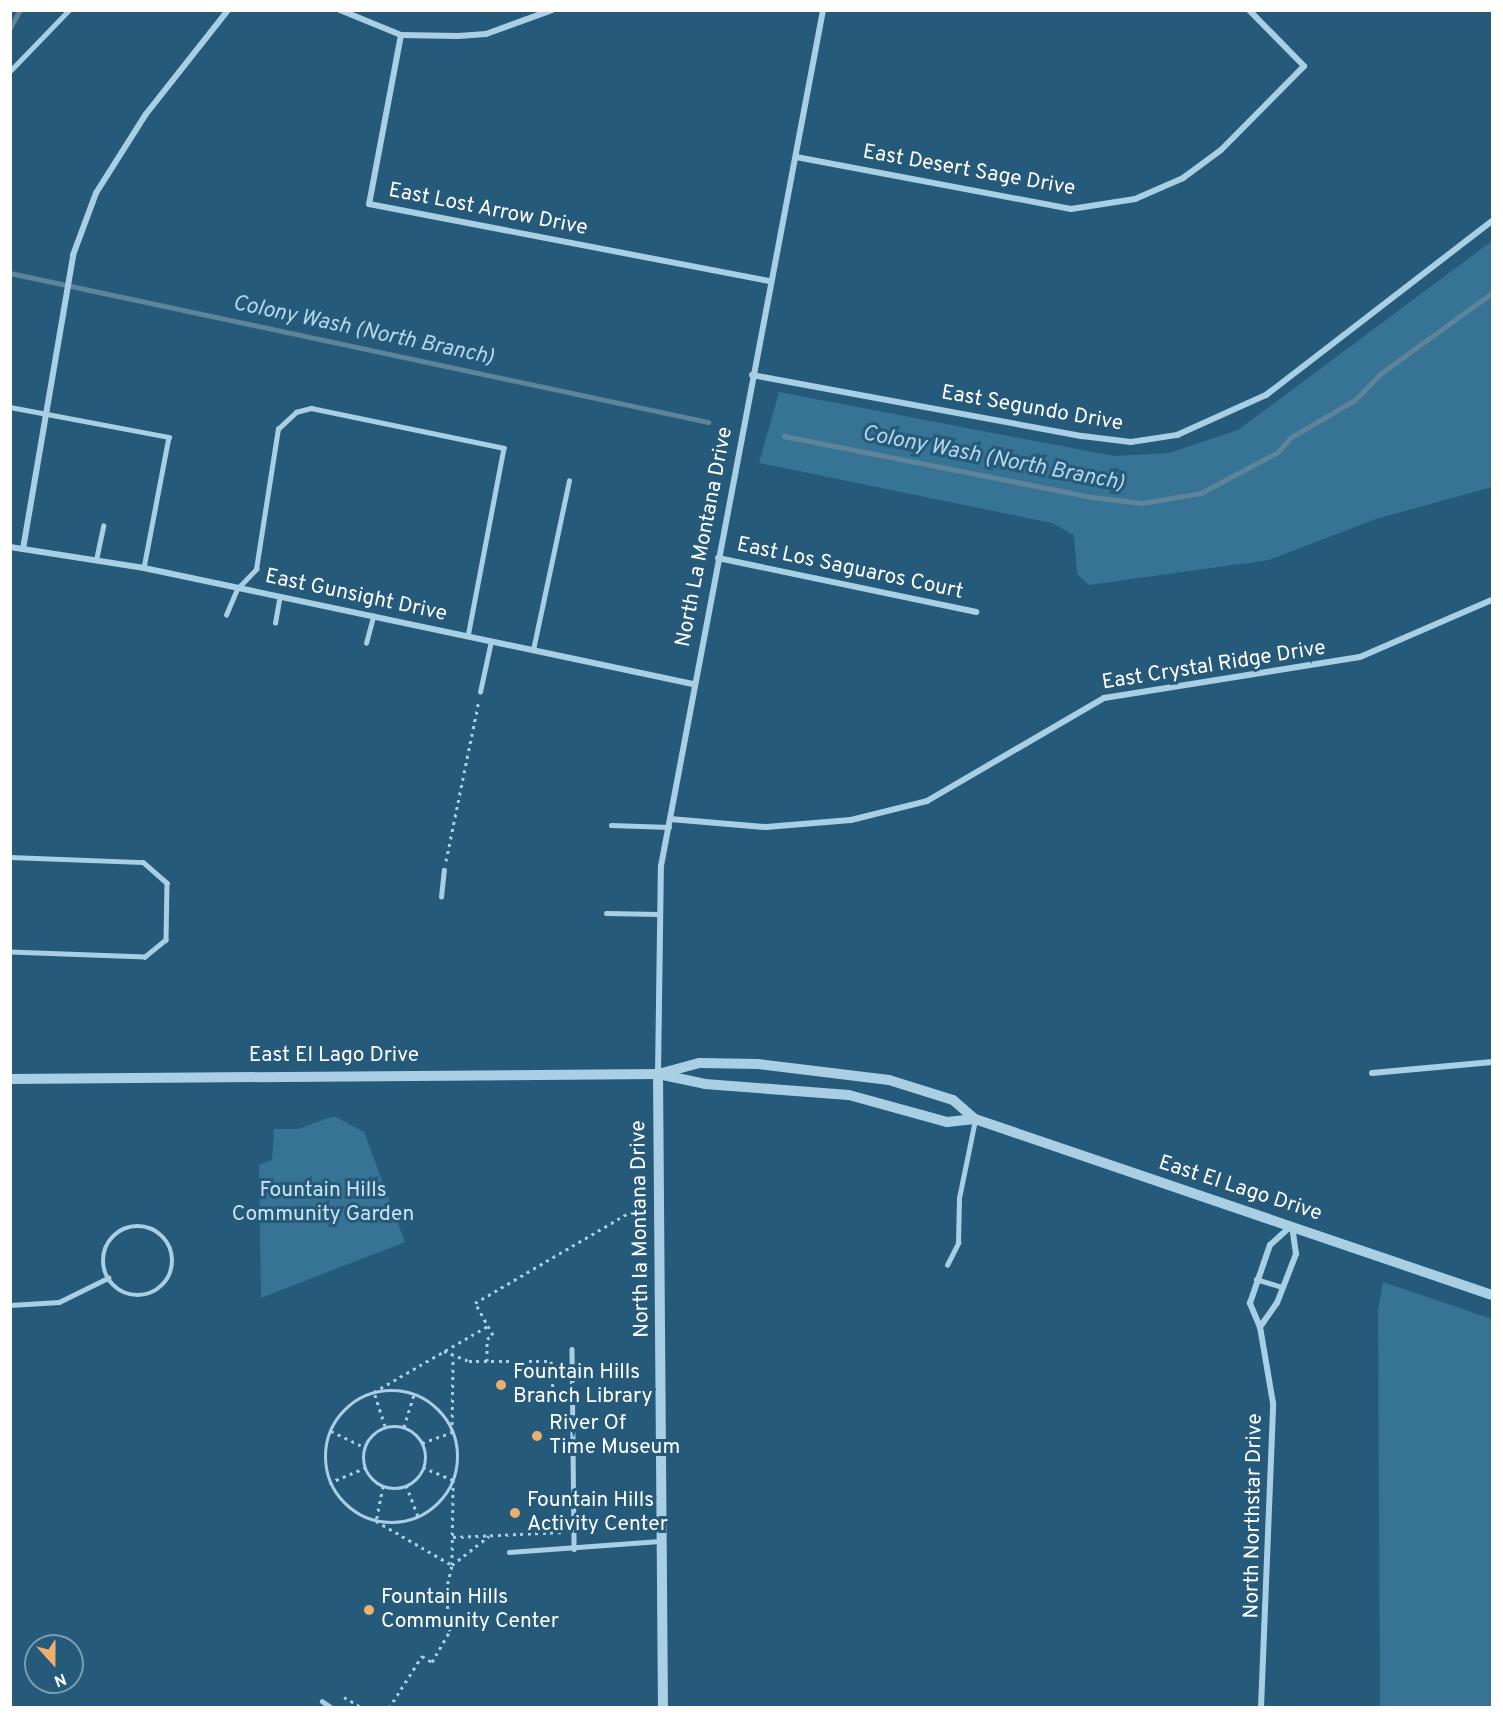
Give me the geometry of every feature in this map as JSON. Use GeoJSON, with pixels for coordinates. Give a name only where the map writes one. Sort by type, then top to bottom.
{"type":"FeatureCollection","features":[{"type":"Feature","properties":{"kind":"street"},"geometry":{"type":"LineString","coordinates":[[23,549],[44,414],[73,255],[96,193],[146,114],[228,10]]}},
{"type":"Feature","properties":{"kind":"street"},"geometry":{"type":"LineString","coordinates":[[340,10],[401,35],[486,33],[552,10]]}},
{"type":"Feature","properties":{"kind":"street","name":"North La Montana Drive"},"geometry":{"type":"LineString","coordinates":[[658,1074],[659,914],[670,819],[693,684],[823,10]]}},
{"type":"Feature","properties":{"kind":"street","name":"East Desert Sage Drive"},"geometry":{"type":"LineString","coordinates":[[796,157],[1071,209],[1135,199],[1183,178],[1221,150],[1304,66],[1249,10]]}},
{"type":"Feature","properties":{"kind":"street","name":"East Lost Arrow Drive"},"geometry":{"type":"LineString","coordinates":[[401,35],[369,204],[770,281]]}},
{"type":"Feature","properties":{"kind":"street","name":"East Segundo Drive"},"geometry":{"type":"LineString","coordinates":[[752,375],[1082,436],[1131,442],[1177,435],[1217,421],[1266,395],[1492,221]]}},
{"type":"Feature","properties":{"kind":"street","name":"East Gunsight Drive"},"geometry":{"type":"LineString","coordinates":[[10,547],[144,568],[693,684]]}},
{"type":"Feature","properties":{"kind":"street","name":"East Los Saguaros Court"},"geometry":{"type":"LineString","coordinates":[[718,558],[976,612]]}},
{"type":"Feature","properties":{"kind":"street","name":"East Crystal Ridge Drive"},"geometry":{"type":"LineString","coordinates":[[670,819],[766,827],[851,820],[927,801],[1104,698],[1360,657],[1492,600]]}},
{"type":"Feature","properties":{"kind":"street"},"geometry":{"type":"LineString","coordinates":[[1372,1073],[1492,1062]]}},
{"type":"Feature","properties":{"kind":"street","name":"East El Lago Drive"},"geometry":{"type":"LineString","coordinates":[[658,1074],[700,1063],[821,1068],[928,1091],[952,1100],[975,1119],[1292,1225],[1492,1295]]}},
{"type":"Feature","properties":{"kind":"street","name":"East El Lago Drive"},"geometry":{"type":"LineString","coordinates":[[10,1079],[658,1074],[705,1084],[849,1095],[947,1122],[975,1119]]}},
{"type":"Feature","properties":{"kind":"street","name":"North la Montana Drive"},"geometry":{"type":"LineString","coordinates":[[658,1074],[663,1707]]}},
{"type":"Feature","properties":{"kind":"street"},"geometry":{"type":"LineString","coordinates":[[1260,1327],[1282,1287],[1296,1254],[1292,1225]]}},
{"type":"Feature","properties":{"kind":"street","name":"North Northstar Drive"},"geometry":{"type":"LineString","coordinates":[[1261,1707],[1273,1403],[1260,1327],[1250,1303],[1269,1245],[1292,1225]]}},
{"type":"Feature","properties":{"kind":"lane"},"geometry":{"type":"LineString","coordinates":[[10,72],[69,10]]}},
{"type":"Feature","properties":{"kind":"lane"},"geometry":{"type":"LineString","coordinates":[[10,407],[169,437],[144,568]]}},
{"type":"Feature","properties":{"kind":"lane"},"geometry":{"type":"LineString","coordinates":[[226,615],[237,589],[256,569],[278,429],[296,412],[311,408],[504,448],[468,636]]}},
{"type":"Feature","properties":{"kind":"lane"},"geometry":{"type":"LineString","coordinates":[[533,650],[569,481]]}},
{"type":"Feature","properties":{"kind":"lane"},"geometry":{"type":"LineString","coordinates":[[96,560],[103,526]]}},
{"type":"Feature","properties":{"kind":"lane"},"geometry":{"type":"LineString","coordinates":[[275,623],[280,596]]}},
{"type":"Feature","properties":{"kind":"lane"},"geometry":{"type":"LineString","coordinates":[[366,643],[372,616]]}},
{"type":"Feature","properties":{"kind":"lane"},"geometry":{"type":"LineString","coordinates":[[480,692],[491,641]]}},
{"type":"Feature","properties":{"kind":"lane"},"geometry":{"type":"LineString","coordinates":[[611,825],[669,827]]}},
{"type":"Feature","properties":{"kind":"lane"},"geometry":{"type":"LineString","coordinates":[[10,857],[143,862],[167,884],[166,940],[145,957],[10,952]]}},
{"type":"Feature","properties":{"kind":"lane"},"geometry":{"type":"LineString","coordinates":[[441,897],[444,870]]}},
{"type":"Feature","properties":{"kind":"lane"},"geometry":{"type":"LineString","coordinates":[[606,914],[659,914]]}},
{"type":"Feature","properties":{"kind":"lane"},"geometry":{"type":"LineString","coordinates":[[947,1265],[958,1243],[959,1198],[975,1119]]}},
{"type":"Feature","properties":{"kind":"lane"},"geometry":{"type":"LineString","coordinates":[[144,1227],[170,1246],[169,1280],[152,1294],[129,1295],[108,1278],[106,1249],[121,1231],[144,1227]]}},
{"type":"Feature","properties":{"kind":"lane"},"geometry":{"type":"LineString","coordinates":[[10,1305],[58,1302],[108,1278]]}},
{"type":"Feature","properties":{"kind":"lane"},"geometry":{"type":"LineString","coordinates":[[1256,1279],[1282,1287]]}},
{"type":"Feature","properties":{"kind":"lane"},"geometry":{"type":"LineString","coordinates":[[572,1349],[574,1549]]}},
{"type":"Feature","properties":{"kind":"lane"},"geometry":{"type":"LineString","coordinates":[[508,1552],[663,1541]]}},
{"type":"Feature","properties":{"kind":"lane"},"geometry":{"type":"LineString","coordinates":[[322,1701],[332,1707]]}},
{"type":"Feature","properties":{"kind":"path"},"geometry":{"type":"LineString","coordinates":[[444,870],[480,692]]}},
{"type":"Feature","properties":{"kind":"path"},"geometry":{"type":"LineString","coordinates":[[488,1361],[487,1339],[493,1335],[475,1303],[627,1215]]}},
{"type":"Feature","properties":{"kind":"path"},"geometry":{"type":"LineString","coordinates":[[452,1565],[349,1507],[329,1483],[324,1461],[330,1430],[336,1417],[374,1392],[488,1326]]}},
{"type":"Feature","properties":{"kind":"path"},"geometry":{"type":"LineString","coordinates":[[444,1351],[453,1357],[488,1361],[551,1361],[553,1391]]}},
{"type":"Feature","properties":{"kind":"path"},"geometry":{"type":"LineString","coordinates":[[452,1432],[453,1357]]}},
{"type":"Feature","properties":{"kind":"path"},"geometry":{"type":"LineString","coordinates":[[374,1392],[414,1395],[438,1410],[452,1432],[457,1449],[453,1480],[452,1565],[446,1591],[450,1631],[432,1662],[422,1656],[389,1707]]}},
{"type":"Feature","properties":{"kind":"path"},"geometry":{"type":"LineString","coordinates":[[374,1392],[384,1426]]}},
{"type":"Feature","properties":{"kind":"path"},"geometry":{"type":"LineString","coordinates":[[404,1427],[414,1395]]}},
{"type":"Feature","properties":{"kind":"path"},"geometry":{"type":"LineString","coordinates":[[384,1426],[404,1427],[422,1443],[423,1467],[406,1485],[383,1486],[365,1468],[364,1447],[384,1426]]}},
{"type":"Feature","properties":{"kind":"path"},"geometry":{"type":"LineString","coordinates":[[330,1430],[364,1447]]}},
{"type":"Feature","properties":{"kind":"path"},"geometry":{"type":"LineString","coordinates":[[422,1443],[452,1432]]}},
{"type":"Feature","properties":{"kind":"path"},"geometry":{"type":"LineString","coordinates":[[423,1467],[453,1480]]}},
{"type":"Feature","properties":{"kind":"path"},"geometry":{"type":"LineString","coordinates":[[329,1483],[365,1468]]}},
{"type":"Feature","properties":{"kind":"path"},"geometry":{"type":"LineString","coordinates":[[376,1521],[418,1517],[435,1505],[453,1480]]}},
{"type":"Feature","properties":{"kind":"path"},"geometry":{"type":"LineString","coordinates":[[406,1485],[418,1517]]}},
{"type":"Feature","properties":{"kind":"path"},"geometry":{"type":"LineString","coordinates":[[376,1521],[383,1486]]}},
{"type":"Feature","properties":{"kind":"path"},"geometry":{"type":"LineString","coordinates":[[453,1538],[566,1532],[566,1521]]}},
{"type":"Feature","properties":{"kind":"path"},"geometry":{"type":"LineString","coordinates":[[452,1565],[489,1536]]}},
{"type":"Feature","properties":{"kind":"path"},"geometry":{"type":"LineString","coordinates":[[344,1696],[362,1707]]}},
{"type":"Feature","properties":{"kind":"green space"},"geometry":{"type":"Polygon","coordinates":[[[1492,241],[1492,487],[1376,519],[1269,560],[1089,585],[1077,574],[1074,535],[1052,523],[759,463],[779,392],[1114,456],[1169,453],[1238,430],[1492,241]]]}},
{"type":"Feature","properties":{"kind":"green space","name":"Fountain Hills Community Garden"},"geometry":{"type":"Polygon","coordinates":[[[334,1116],[364,1132],[405,1242],[261,1298],[259,1165],[272,1160],[274,1129],[298,1129],[334,1116]]]}},
{"type":"Feature","properties":{"kind":"green space"},"geometry":{"type":"Polygon","coordinates":[[[1383,1282],[1492,1319],[1492,1707],[1380,1707],[1378,1310],[1383,1282]]]}},
{"type":"Feature","properties":{"kind":"waterway"},"geometry":{"type":"LineString","coordinates":[[10,28],[20,10]]}},
{"type":"Feature","properties":{"kind":"waterway","name":"Colony Wash (North Branch)"},"geometry":{"type":"LineString","coordinates":[[10,273],[708,422]]}},
{"type":"Feature","properties":{"kind":"waterway","name":"Colony Wash (North Branch)"},"geometry":{"type":"LineString","coordinates":[[784,436],[1092,497],[1142,503],[1201,493],[1278,452],[1290,438],[1355,400],[1380,374],[1492,293]]}},
{"type":"Feature","properties":{"kind":"place","name":"Fountain Hills Branch Library"},"geometry":{"type":"Point","coordinates":[501,1385]}},
{"type":"Feature","properties":{"kind":"place","name":"River Of Time Museum"},"geometry":{"type":"Point","coordinates":[537,1436]}},
{"type":"Feature","properties":{"kind":"place","name":"Fountain Hills Activity Center"},"geometry":{"type":"Point","coordinates":[515,1513]}},
{"type":"Feature","properties":{"kind":"place","name":"Fountain Hills Community Center"},"geometry":{"type":"Point","coordinates":[369,1610]}}]}
